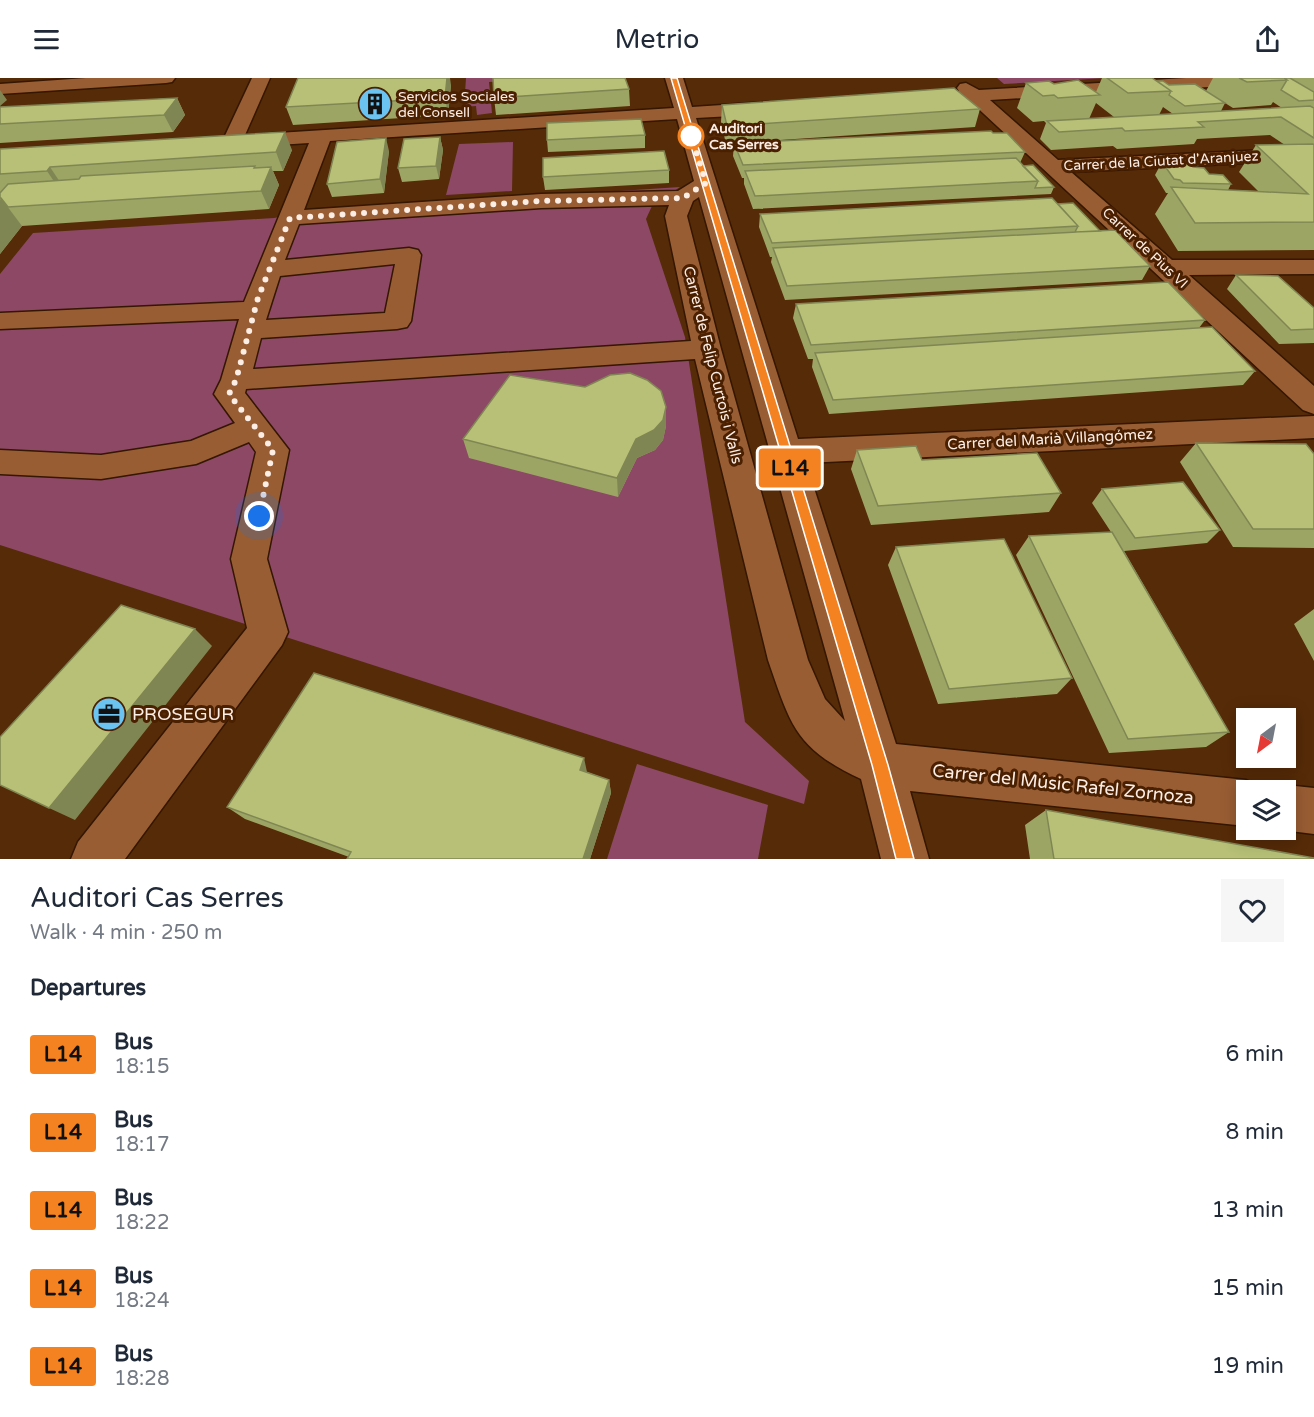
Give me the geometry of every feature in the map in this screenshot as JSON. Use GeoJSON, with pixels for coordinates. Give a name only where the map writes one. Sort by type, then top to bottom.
{"type":"FeatureCollection","features":[{"type":"Feature","properties":{"kind":"street"},"geometry":{"type":"LineString","coordinates":[[0,89],[88,81],[166,78]]}},
{"type":"Feature","properties":{"kind":"street"},"geometry":{"type":"LineString","coordinates":[[232,142],[261,78]]}},
{"type":"Feature","properties":{"kind":"street"},"geometry":{"type":"LineString","coordinates":[[903,100],[967,88],[1276,78]]}},
{"type":"Feature","properties":{"kind":"street","name":"Carrer de Felip Curtois i Valls"},"geometry":{"type":"LineString","coordinates":[[683,86],[694,190],[785,452],[880,765],[905,859]]}},
{"type":"Feature","properties":{"kind":"street","name":"Carrer de Pius VI"},"geometry":{"type":"LineString","coordinates":[[967,88],[1056,166],[1314,403]]}},
{"type":"Feature","properties":{"kind":"street"},"geometry":{"type":"LineString","coordinates":[[739,110],[755,93]]}},
{"type":"Feature","properties":{"kind":"street"},"geometry":{"type":"LineString","coordinates":[[209,143],[786,107]]}},
{"type":"Feature","properties":{"kind":"street"},"geometry":{"type":"LineString","coordinates":[[95,859],[268,632],[249,559],[273,450],[229,394],[236,380],[252,320],[270,268],[322,136]]}},
{"type":"Feature","properties":{"kind":"street","name":"Carrer de la Ciutat d'Aranjuez"},"geometry":{"type":"LineString","coordinates":[[1056,166],[1266,156]]}},
{"type":"Feature","properties":{"kind":"street"},"geometry":{"type":"LineString","coordinates":[[290,218],[694,190]]}},
{"type":"Feature","properties":{"kind":"street","name":"Carrer de Felip Curtois i Valls"},"geometry":{"type":"LineString","coordinates":[[694,190],[676,216],[707,349],[788,660],[804,702],[815,723],[852,753],[880,765]]}},
{"type":"Feature","properties":{"kind":"street"},"geometry":{"type":"LineString","coordinates":[[0,321],[396,321],[409,255],[270,268]]}},
{"type":"Feature","properties":{"kind":"street"},"geometry":{"type":"LineString","coordinates":[[1168,268],[1314,267]]}},
{"type":"Feature","properties":{"kind":"street"},"geometry":{"type":"LineString","coordinates":[[236,380],[707,349]]}},
{"type":"Feature","properties":{"kind":"street"},"geometry":{"type":"LineString","coordinates":[[0,462],[101,468],[196,452],[255,427]]}},
{"type":"Feature","properties":{"kind":"street","name":"Carrer del Marià Villangómez"},"geometry":{"type":"LineString","coordinates":[[785,452],[1314,427]]}},
{"type":"Feature","properties":{"kind":"street","name":"Carrer del Músic Rafel Zornoza"},"geometry":{"type":"LineString","coordinates":[[880,765],[1236,802]]}},
{"type":"Feature","properties":{"kind":"street"},"geometry":{"type":"LineString","coordinates":[[1296,809],[1314,811]]}},
{"type":"Feature","properties":{"kind":"shaded area"},"geometry":{"type":"Polygon","coordinates":[[[466,78],[556,78],[489,82],[492,113],[477,115],[476,106],[464,107],[466,78]]]}},
{"type":"Feature","properties":{"kind":"shaded area"},"geometry":{"type":"Polygon","coordinates":[[[997,78],[1106,78],[1004,84],[997,78]]]}},
{"type":"Feature","properties":{"kind":"shaded area"},"geometry":{"type":"Polygon","coordinates":[[[513,142],[512,191],[446,195],[459,144],[513,142]]]}},
{"type":"Feature","properties":{"kind":"shaded area"},"geometry":{"type":"Polygon","coordinates":[[[680,187],[652,206],[646,219],[685,337],[745,722],[809,781],[804,804],[0,545],[0,274],[33,233],[274,218],[310,211],[680,187]]]}},
{"type":"Feature","properties":{"kind":"shaded area"},"geometry":{"type":"Polygon","coordinates":[[[637,764],[768,805],[758,859],[607,859],[637,764]]]}},
{"type":"Feature","properties":{"kind":"building"},"geometry":{"type":"Polygon","coordinates":[[[298,78],[447,78],[445,98],[286,107],[298,78]]]}},
{"type":"Feature","properties":{"kind":"building"},"geometry":{"type":"Polygon","coordinates":[[[493,78],[625,78],[629,89],[494,98],[493,78]]]}},
{"type":"Feature","properties":{"kind":"building"},"geometry":{"type":"Polygon","coordinates":[[[1107,78],[1152,78],[1171,91],[1128,93],[1107,78]]]}},
{"type":"Feature","properties":{"kind":"building"},"geometry":{"type":"Polygon","coordinates":[[[1239,78],[1284,78],[1287,80],[1247,82],[1239,78]]]}},
{"type":"Feature","properties":{"kind":"building"},"geometry":{"type":"Polygon","coordinates":[[[1284,78],[1290,78],[1314,92],[1314,100],[1299,101],[1281,90],[1287,80],[1284,78]]]}},
{"type":"Feature","properties":{"kind":"building"},"geometry":{"type":"Polygon","coordinates":[[[1078,80],[1100,95],[1058,98],[1054,95],[1043,96],[1026,83],[1049,81],[1054,84],[1078,80]]]}},
{"type":"Feature","properties":{"kind":"building"},"geometry":{"type":"Polygon","coordinates":[[[1157,81],[1163,81],[1169,85],[1195,84],[1225,103],[1185,106],[1169,95],[1171,91],[1157,81]]]}},
{"type":"Feature","properties":{"kind":"building"},"geometry":{"type":"Polygon","coordinates":[[[954,88],[980,109],[727,126],[722,105],[954,88]]]}},
{"type":"Feature","properties":{"kind":"building"},"geometry":{"type":"Polygon","coordinates":[[[177,98],[164,115],[0,124],[0,107],[177,98]]]}},
{"type":"Feature","properties":{"kind":"building"},"geometry":{"type":"Polygon","coordinates":[[[1310,106],[1314,108],[1314,138],[1281,117],[1198,122],[1204,127],[1125,131],[1122,128],[1059,132],[1047,121],[1310,106]]]}},
{"type":"Feature","properties":{"kind":"building"},"geometry":{"type":"Polygon","coordinates":[[[641,119],[645,135],[547,140],[547,123],[641,119]]]}},
{"type":"Feature","properties":{"kind":"building"},"geometry":{"type":"Polygon","coordinates":[[[991,131],[1007,133],[1025,152],[743,165],[734,143],[991,131]]]}},
{"type":"Feature","properties":{"kind":"building"},"geometry":{"type":"Polygon","coordinates":[[[285,132],[276,152],[50,167],[47,171],[0,174],[0,149],[285,132]]]}},
{"type":"Feature","properties":{"kind":"building"},"geometry":{"type":"Polygon","coordinates":[[[440,137],[436,166],[398,168],[404,139],[440,137]]]}},
{"type":"Feature","properties":{"kind":"building"},"geometry":{"type":"Polygon","coordinates":[[[386,138],[380,179],[327,184],[337,142],[386,138]]]}},
{"type":"Feature","properties":{"kind":"building"},"geometry":{"type":"Polygon","coordinates":[[[1313,144],[1314,222],[1195,223],[1171,187],[1308,194],[1256,145],[1313,144]]]}},
{"type":"Feature","properties":{"kind":"building"},"geometry":{"type":"Polygon","coordinates":[[[664,151],[669,170],[543,177],[543,158],[664,151]]]}},
{"type":"Feature","properties":{"kind":"building"},"geometry":{"type":"Polygon","coordinates":[[[1016,158],[1038,181],[755,196],[745,171],[1016,158]]]}},
{"type":"Feature","properties":{"kind":"building"},"geometry":{"type":"Polygon","coordinates":[[[1162,162],[1188,163],[1193,167],[1204,168],[1209,174],[1223,175],[1231,184],[1183,183],[1174,179],[1162,162]]]}},
{"type":"Feature","properties":{"kind":"building"},"geometry":{"type":"Polygon","coordinates":[[[1033,165],[1054,187],[1035,188],[1038,181],[1023,166],[1033,165]]]}},
{"type":"Feature","properties":{"kind":"building"},"geometry":{"type":"Polygon","coordinates":[[[255,166],[254,168],[271,167],[261,191],[8,207],[0,198],[0,193],[8,184],[79,179],[81,176],[255,166]]]}},
{"type":"Feature","properties":{"kind":"building"},"geometry":{"type":"Polygon","coordinates":[[[1052,198],[1078,226],[772,243],[760,214],[1052,198]]]}},
{"type":"Feature","properties":{"kind":"building"},"geometry":{"type":"Polygon","coordinates":[[[1073,203],[1100,231],[1075,232],[1078,226],[1058,204],[1073,203]]]}},
{"type":"Feature","properties":{"kind":"building"},"geometry":{"type":"Polygon","coordinates":[[[1115,230],[1150,266],[787,286],[773,248],[1115,230]]]}},
{"type":"Feature","properties":{"kind":"building"},"geometry":{"type":"Polygon","coordinates":[[[1236,275],[1278,276],[1314,308],[1314,329],[1291,330],[1236,275]]]}},
{"type":"Feature","properties":{"kind":"building"},"geometry":{"type":"Polygon","coordinates":[[[1168,282],[1205,320],[811,345],[796,304],[1168,282]]]}},
{"type":"Feature","properties":{"kind":"building"},"geometry":{"type":"Polygon","coordinates":[[[1212,327],[1255,371],[833,400],[815,353],[1212,327]]]}},
{"type":"Feature","properties":{"kind":"building"},"geometry":{"type":"Polygon","coordinates":[[[630,373],[647,380],[661,391],[666,407],[663,420],[654,430],[636,439],[617,478],[463,439],[510,375],[585,387],[610,375],[630,373]]]}},
{"type":"Feature","properties":{"kind":"building"},"geometry":{"type":"Polygon","coordinates":[[[1196,443],[1306,444],[1314,454],[1314,529],[1253,529],[1196,443]]]}},
{"type":"Feature","properties":{"kind":"building"},"geometry":{"type":"Polygon","coordinates":[[[916,446],[922,460],[1037,453],[1061,493],[878,506],[857,450],[916,446]]]}},
{"type":"Feature","properties":{"kind":"building"},"geometry":{"type":"Polygon","coordinates":[[[1183,482],[1220,530],[1135,538],[1102,489],[1183,482]]]}},
{"type":"Feature","properties":{"kind":"building"},"geometry":{"type":"Polygon","coordinates":[[[1112,532],[1229,732],[1128,739],[1029,536],[1112,532]]]}},
{"type":"Feature","properties":{"kind":"building"},"geometry":{"type":"Polygon","coordinates":[[[1004,539],[1072,678],[949,689],[896,547],[1004,539]]]}},
{"type":"Feature","properties":{"kind":"building","name":"PROSEGUR"},"geometry":{"type":"Polygon","coordinates":[[[121,605],[195,629],[49,808],[0,785],[0,737],[121,605]]]}},
{"type":"Feature","properties":{"kind":"building"},"geometry":{"type":"Polygon","coordinates":[[[314,673],[584,758],[580,770],[609,780],[583,859],[347,859],[351,852],[227,807],[314,673]]]}},
{"type":"Feature","properties":{"kind":"building"},"geometry":{"type":"Polygon","coordinates":[[[1046,810],[1314,858],[1314,859],[1054,859],[1046,810]]]}},
{"type":"Feature","properties":{"kind":"bus line","name":"L14"},"geometry":{"type":"LineString","coordinates":[[674,78],[880,765],[905,859]]}},
{"type":"Feature","properties":{"kind":"place","name":"Servicios Sociales del Consell"},"geometry":{"type":"Point","coordinates":[375,104]}},
{"type":"Feature","properties":{"kind":"place","name":"Auditori Cas Serres"},"geometry":{"type":"Point","coordinates":[691,136]}},
{"type":"Feature","properties":{"kind":"place","name":"PROSEGUR"},"geometry":{"type":"Point","coordinates":[109,714]}},
{"type":"Feature","properties":{"kind":"route"},"geometry":{"type":"LineString","coordinates":[[259,516],[273,450],[229,394],[236,380],[258,298],[290,218],[541,201],[683,198],[706,183],[689,129],[691,136]]}}]}
